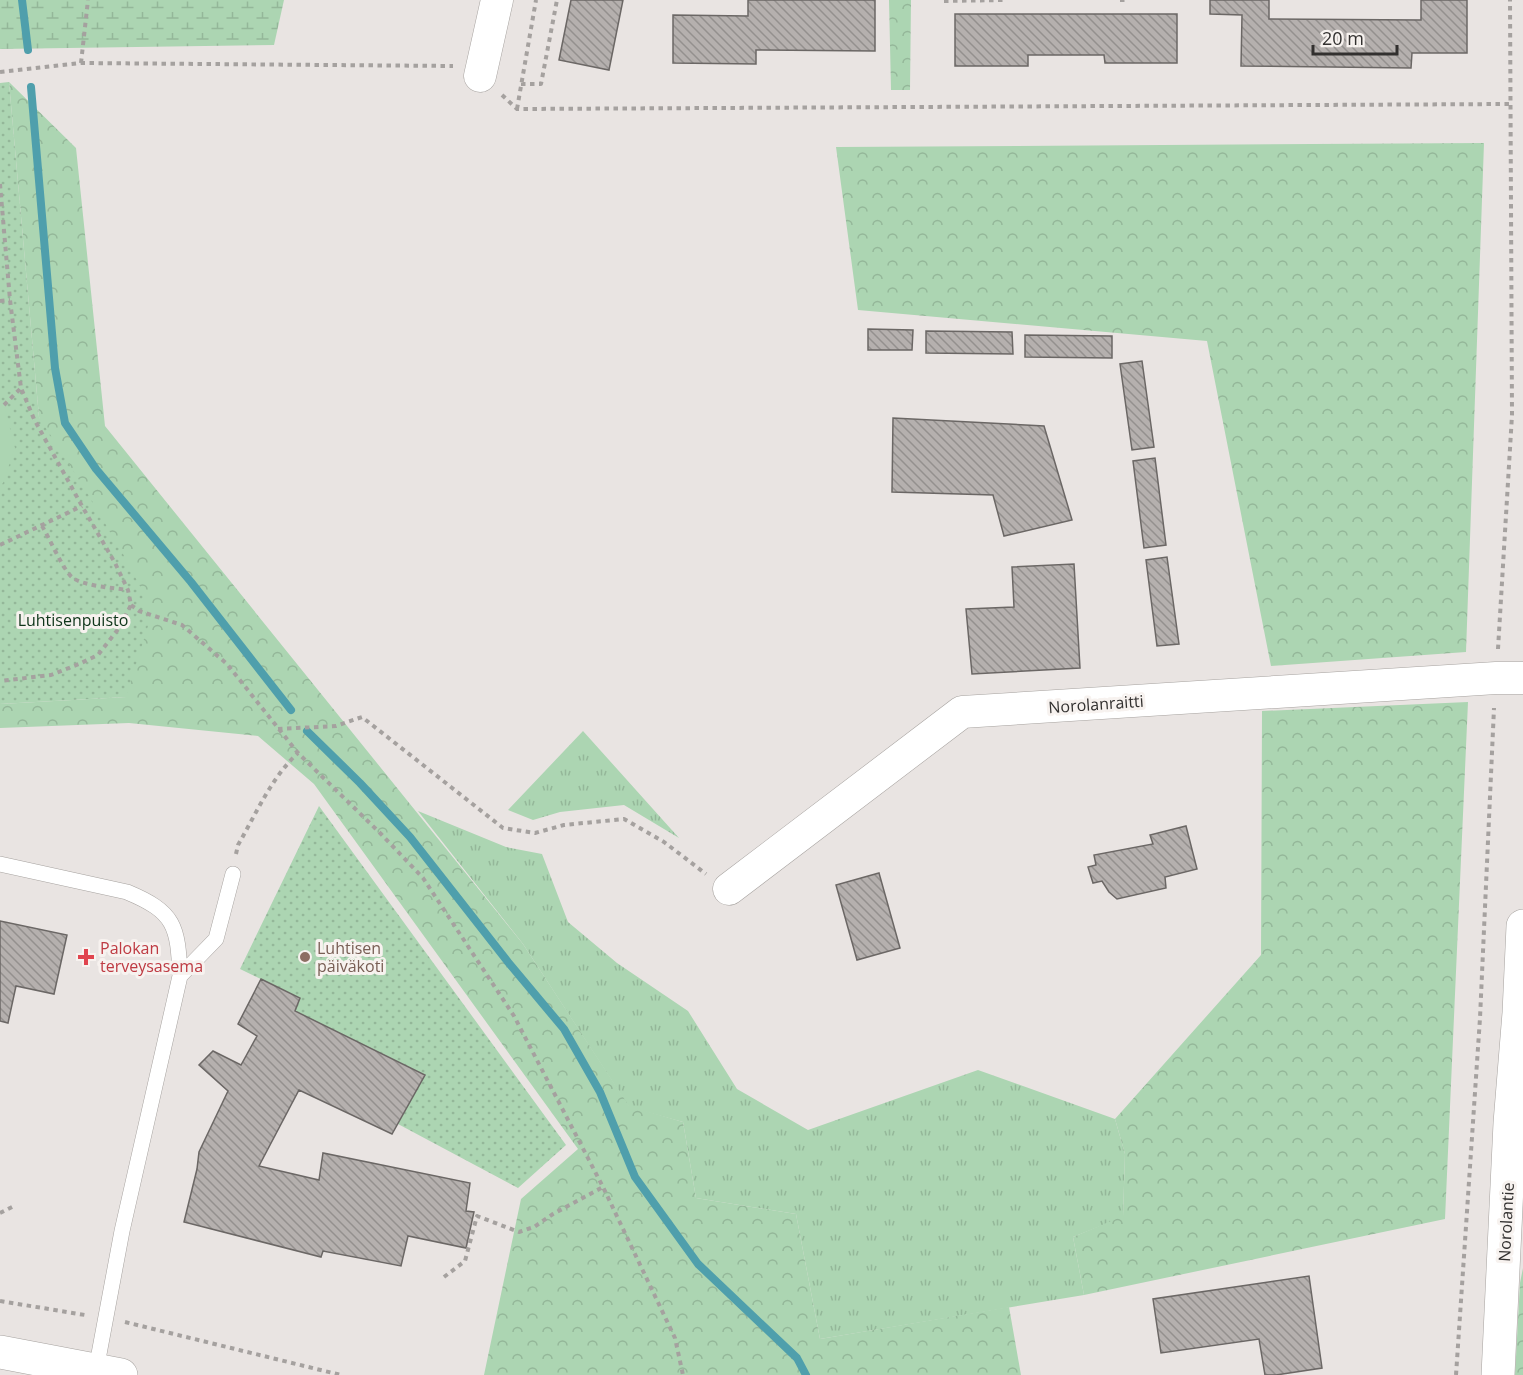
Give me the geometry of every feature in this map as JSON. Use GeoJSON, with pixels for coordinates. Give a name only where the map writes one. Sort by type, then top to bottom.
{"type":"FeatureCollection","features":[{"type":"Feature","properties":{"kind":"street"},"geometry":{"type":"LineString","coordinates":[[480,76],[497,0]]}},
{"type":"Feature","properties":{"kind":"street","name":"Norolanraitti"},"geometry":{"type":"LineString","coordinates":[[729,889],[962,712],[1523,678]]}},
{"type":"Feature","properties":{"kind":"street","name":"Norolantie"},"geometry":{"type":"LineString","coordinates":[[1498,1375],[1510,1123],[1521,1013],[1523,926]]}},
{"type":"Feature","properties":{"kind":"street"},"geometry":{"type":"LineString","coordinates":[[0,1352],[109,1372]]}},
{"type":"Feature","properties":{"kind":"lane"},"geometry":{"type":"LineString","coordinates":[[0,864],[127,892],[145,899],[163,911],[174,927],[179,946],[180,976],[122,1231],[105,1319],[109,1372]]}},
{"type":"Feature","properties":{"kind":"lane"},"geometry":{"type":"LineString","coordinates":[[180,976],[216,939],[233,874]]}},
{"type":"Feature","properties":{"kind":"path"},"geometry":{"type":"LineString","coordinates":[[81,63],[88,0]]}},
{"type":"Feature","properties":{"kind":"path"},"geometry":{"type":"LineString","coordinates":[[517,109],[536,0]]}},
{"type":"Feature","properties":{"kind":"path"},"geometry":{"type":"LineString","coordinates":[[521,84],[541,84],[557,0]]}},
{"type":"Feature","properties":{"kind":"path"},"geometry":{"type":"LineString","coordinates":[[944,1],[1004,0]]}},
{"type":"Feature","properties":{"kind":"path"},"geometry":{"type":"LineString","coordinates":[[1120,0],[1125,0]]}},
{"type":"Feature","properties":{"kind":"path"},"geometry":{"type":"LineString","coordinates":[[0,72],[81,63],[454,66],[480,76],[517,109],[1510,104]]}},
{"type":"Feature","properties":{"kind":"path"},"geometry":{"type":"LineString","coordinates":[[0,184],[10,300],[21,388],[34,419],[116,563],[128,590],[131,606],[119,628],[98,655],[51,675],[0,681]]}},
{"type":"Feature","properties":{"kind":"path"},"geometry":{"type":"LineString","coordinates":[[0,301],[10,300]]}},
{"type":"Feature","properties":{"kind":"path"},"geometry":{"type":"LineString","coordinates":[[4,405],[21,388]]}},
{"type":"Feature","properties":{"kind":"path"},"geometry":{"type":"LineString","coordinates":[[0,544],[82,506]]}},
{"type":"Feature","properties":{"kind":"path"},"geometry":{"type":"LineString","coordinates":[[42,526],[73,578],[93,585],[128,590]]}},
{"type":"Feature","properties":{"kind":"path"},"geometry":{"type":"LineString","coordinates":[[131,606],[139,611],[182,624],[227,664],[298,753],[423,878],[514,1016],[603,1187],[675,1338],[684,1375]]}},
{"type":"Feature","properties":{"kind":"path"},"geometry":{"type":"LineString","coordinates":[[278,729],[336,726],[362,717],[503,828],[535,832],[564,825],[624,819],[664,842],[729,889]]}},
{"type":"Feature","properties":{"kind":"path"},"geometry":{"type":"LineString","coordinates":[[233,874],[238,845],[268,792],[286,765],[298,753]]}},
{"type":"Feature","properties":{"kind":"path"},"geometry":{"type":"LineString","coordinates":[[444,1277],[465,1261],[477,1216],[519,1232],[534,1227],[603,1187]]}},
{"type":"Feature","properties":{"kind":"path"},"geometry":{"type":"LineString","coordinates":[[0,1213],[16,1205]]}},
{"type":"Feature","properties":{"kind":"path"},"geometry":{"type":"LineString","coordinates":[[0,1300],[134,1324],[341,1375]]}},
{"type":"Feature","properties":{"kind":"green space"},"geometry":{"type":"Polygon","coordinates":[[[0,0],[284,0],[274,45],[0,49],[0,0]]]}},
{"type":"Feature","properties":{"kind":"green space"},"geometry":{"type":"Polygon","coordinates":[[[889,0],[911,0],[910,90],[891,90],[889,0]]]}},
{"type":"Feature","properties":{"kind":"green space"},"geometry":{"type":"Polygon","coordinates":[[[9,82],[76,148],[105,426],[523,944],[629,1106],[683,1122],[696,1198],[796,1214],[820,1339],[1009,1307],[1021,1375],[484,1375],[521,1199],[578,1149],[314,784],[258,736],[129,723],[0,728],[0,704],[126,697],[39,417],[9,82]]]}},
{"type":"Feature","properties":{"kind":"green space","name":"Luhtisenpuisto"},"geometry":{"type":"Polygon","coordinates":[[[9,82],[39,417],[88,494],[141,588],[148,626],[126,697],[0,704],[0,83],[9,82]]]}},
{"type":"Feature","properties":{"kind":"green space"},"geometry":{"type":"Polygon","coordinates":[[[1484,143],[1466,652],[1271,666],[1207,341],[858,310],[836,147],[1484,143]]]}},
{"type":"Feature","properties":{"kind":"green space"},"geometry":{"type":"Polygon","coordinates":[[[0,398],[4,405],[15,448],[0,486],[0,398]]]}},
{"type":"Feature","properties":{"kind":"green space"},"geometry":{"type":"Polygon","coordinates":[[[1468,702],[1445,1219],[1084,1295],[1073,1237],[1123,1216],[1125,1154],[1115,1119],[1261,955],[1262,711],[1468,702]]]}},
{"type":"Feature","properties":{"kind":"green space"},"geometry":{"type":"Polygon","coordinates":[[[583,731],[679,838],[624,805],[560,812],[533,820],[508,810],[583,731]]]}},
{"type":"Feature","properties":{"kind":"green space"},"geometry":{"type":"Polygon","coordinates":[[[319,806],[566,1145],[518,1188],[398,1124],[424,1075],[295,1011],[300,998],[240,969],[319,806]]]}},
{"type":"Feature","properties":{"kind":"green space"},"geometry":{"type":"Polygon","coordinates":[[[418,811],[506,847],[542,854],[568,922],[617,963],[688,1011],[737,1089],[808,1130],[978,1070],[1115,1119],[1125,1154],[1123,1217],[1073,1237],[1084,1295],[820,1339],[796,1214],[696,1198],[683,1122],[629,1107],[523,944],[418,811]]]}},
{"type":"Feature","properties":{"kind":"green space"},"geometry":{"type":"Polygon","coordinates":[[[1523,1268],[1523,1375],[1515,1375],[1520,1283],[1523,1268]]]}},
{"type":"Feature","properties":{"kind":"building"},"geometry":{"type":"Polygon","coordinates":[[[571,0],[623,0],[609,70],[559,60],[571,0]]]}},
{"type":"Feature","properties":{"kind":"building"},"geometry":{"type":"Polygon","coordinates":[[[748,0],[875,0],[875,51],[756,50],[756,64],[673,63],[673,15],[748,16],[748,0]]]}},
{"type":"Feature","properties":{"kind":"building"},"geometry":{"type":"Polygon","coordinates":[[[1210,0],[1269,0],[1269,19],[1421,20],[1421,0],[1467,0],[1467,53],[1412,53],[1411,68],[1241,66],[1242,15],[1210,14],[1210,0]]]}},
{"type":"Feature","properties":{"kind":"building"},"geometry":{"type":"Polygon","coordinates":[[[955,14],[1177,14],[1177,63],[1105,63],[1104,55],[1028,55],[1028,66],[955,66],[955,14]]]}},
{"type":"Feature","properties":{"kind":"building"},"geometry":{"type":"Polygon","coordinates":[[[868,329],[913,330],[912,350],[868,350],[868,329]]]}},
{"type":"Feature","properties":{"kind":"building"},"geometry":{"type":"Polygon","coordinates":[[[926,331],[1012,332],[1013,354],[926,353],[926,331]]]}},
{"type":"Feature","properties":{"kind":"building"},"geometry":{"type":"Polygon","coordinates":[[[1025,335],[1112,336],[1112,358],[1025,357],[1025,335]]]}},
{"type":"Feature","properties":{"kind":"building"},"geometry":{"type":"Polygon","coordinates":[[[1142,361],[1154,447],[1132,450],[1120,364],[1142,361]]]}},
{"type":"Feature","properties":{"kind":"building"},"geometry":{"type":"Polygon","coordinates":[[[893,418],[1044,426],[1072,520],[1004,536],[993,495],[892,492],[893,418]]]}},
{"type":"Feature","properties":{"kind":"building"},"geometry":{"type":"Polygon","coordinates":[[[1155,458],[1166,545],[1144,548],[1133,461],[1155,458]]]}},
{"type":"Feature","properties":{"kind":"building"},"geometry":{"type":"Polygon","coordinates":[[[1167,557],[1179,644],[1157,646],[1146,560],[1167,557]]]}},
{"type":"Feature","properties":{"kind":"building"},"geometry":{"type":"Polygon","coordinates":[[[1074,564],[1080,668],[972,674],[966,609],[1014,607],[1012,567],[1074,564]]]}},
{"type":"Feature","properties":{"kind":"building"},"geometry":{"type":"Polygon","coordinates":[[[1186,826],[1197,869],[1165,877],[1166,888],[1117,899],[1102,881],[1093,883],[1088,867],[1096,865],[1094,855],[1153,844],[1150,835],[1186,826]]]}},
{"type":"Feature","properties":{"kind":"building"},"geometry":{"type":"Polygon","coordinates":[[[879,873],[900,948],[857,960],[836,885],[879,873]]]}},
{"type":"Feature","properties":{"kind":"building"},"geometry":{"type":"Polygon","coordinates":[[[0,921],[67,935],[54,994],[16,986],[8,1023],[0,1021],[0,921]]]}},
{"type":"Feature","properties":{"kind":"building"},"geometry":{"type":"Polygon","coordinates":[[[261,979],[300,998],[295,1011],[425,1075],[392,1134],[299,1090],[259,1166],[319,1180],[323,1153],[470,1183],[466,1211],[474,1212],[466,1248],[408,1236],[401,1266],[323,1251],[321,1257],[184,1222],[199,1152],[228,1091],[199,1065],[213,1051],[241,1065],[257,1036],[238,1024],[261,979]]]}},
{"type":"Feature","properties":{"kind":"building"},"geometry":{"type":"Polygon","coordinates":[[[1309,1276],[1322,1368],[1265,1375],[1259,1339],[1161,1353],[1153,1299],[1309,1276]]]}},
{"type":"Feature","properties":{"kind":"waterway"},"geometry":{"type":"LineString","coordinates":[[22,0],[28,50]]}},
{"type":"Feature","properties":{"kind":"waterway"},"geometry":{"type":"LineString","coordinates":[[31,87],[55,368],[65,423],[96,469],[191,582],[291,710]]}},
{"type":"Feature","properties":{"kind":"waterway"},"geometry":{"type":"LineString","coordinates":[[307,731],[410,837],[564,1029],[600,1092],[635,1177],[698,1264],[797,1358],[806,1375]]}},
{"type":"Feature","properties":{"kind":"place","name":"Palokan terveysasema"},"geometry":{"type":"Point","coordinates":[86,957]}},
{"type":"Feature","properties":{"kind":"place","name":"Luhtisen päiväkoti"},"geometry":{"type":"Point","coordinates":[305,957]}}]}
